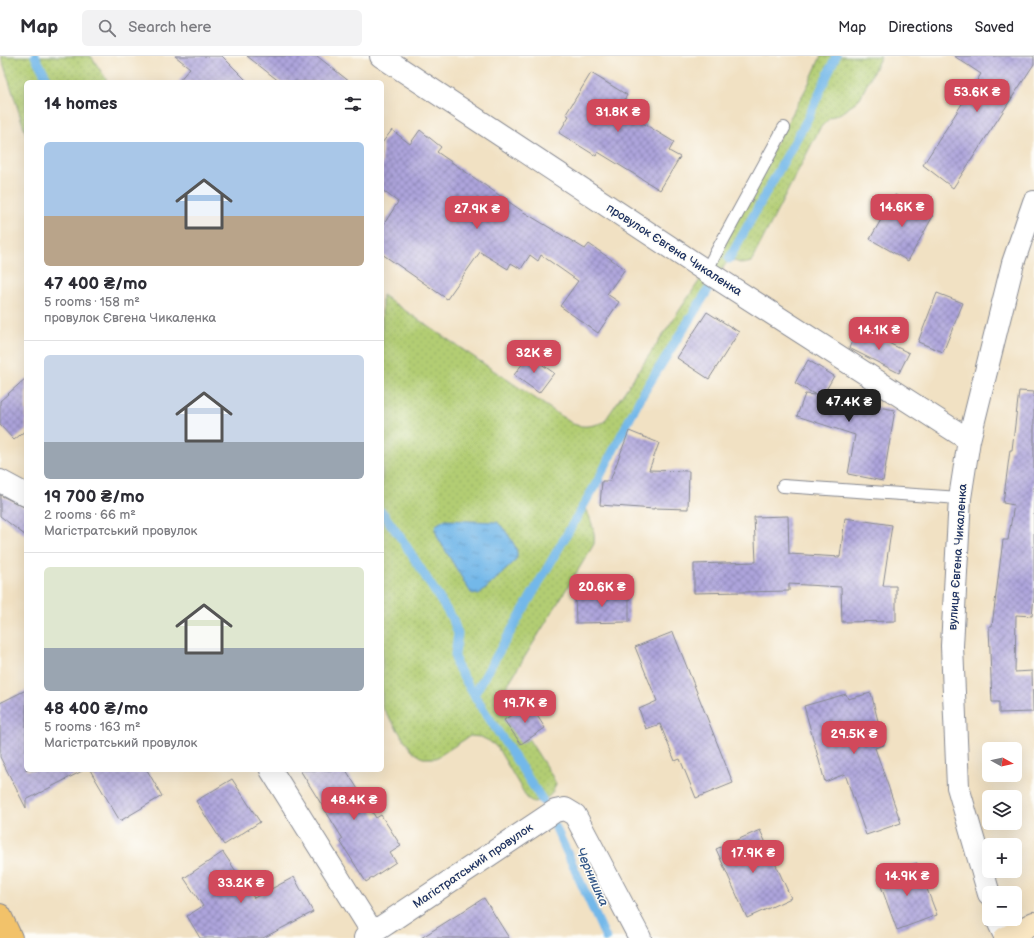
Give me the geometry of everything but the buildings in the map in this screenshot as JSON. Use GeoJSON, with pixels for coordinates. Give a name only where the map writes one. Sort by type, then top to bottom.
{"type":"FeatureCollection","features":[{"type":"Feature","properties":{"kind":"main road"},"geometry":{"type":"LineString","coordinates":[[0,915],[11,938]]}},
{"type":"Feature","properties":{"kind":"main road"},"geometry":{"type":"LineString","coordinates":[[1004,933],[1034,923]]}},
{"type":"Feature","properties":{"kind":"street","name":"провулок Євгена Чикаленка"},"geometry":{"type":"LineString","coordinates":[[381,56],[706,271],[969,440]]}},
{"type":"Feature","properties":{"kind":"street","name":"вулиця Євгена Чикаленка"},"geometry":{"type":"LineString","coordinates":[[987,886],[958,787],[952,646],[960,498],[969,440],[1013,263],[1034,202]]}},
{"type":"Feature","properties":{"kind":"street"},"geometry":{"type":"LineString","coordinates":[[0,481],[24,494]]}},
{"type":"Feature","properties":{"kind":"street","name":"Магістратський провулок"},"geometry":{"type":"LineString","coordinates":[[272,772],[369,935],[555,811],[565,809],[575,815],[640,938]]}},
{"type":"Feature","properties":{"kind":"lane"},"geometry":{"type":"LineString","coordinates":[[706,271],[784,128]]}},
{"type":"Feature","properties":{"kind":"lane"},"geometry":{"type":"LineString","coordinates":[[783,486],[960,498]]}},
{"type":"Feature","properties":{"kind":"green space"},"geometry":{"type":"Polygon","coordinates":[[[1,56],[91,56],[107,80],[24,80],[24,128],[1,56]]]}},
{"type":"Feature","properties":{"kind":"green space"},"geometry":{"type":"Polygon","coordinates":[[[821,56],[881,56],[860,98],[845,111],[830,118],[820,128],[751,262],[743,264],[729,259],[708,290],[584,503],[593,528],[594,544],[505,689],[505,702],[556,784],[553,792],[545,799],[538,801],[533,802],[527,798],[497,747],[481,737],[470,736],[436,758],[423,758],[412,751],[384,710],[384,296],[573,424],[588,426],[604,422],[706,271],[808,85],[821,56]]]}},
{"type":"Feature","properties":{"kind":"water"},"geometry":{"type":"Polygon","coordinates":[[[444,520],[497,522],[515,546],[517,557],[515,560],[479,595],[471,593],[438,538],[435,529],[436,525],[444,520]]]}},
{"type":"Feature","properties":{"kind":"waterway"},"geometry":{"type":"LineString","coordinates":[[35,56],[48,80]]}},
{"type":"Feature","properties":{"kind":"waterway"},"geometry":{"type":"LineString","coordinates":[[729,259],[808,118],[836,56]]}},
{"type":"Feature","properties":{"kind":"waterway"},"geometry":{"type":"LineString","coordinates":[[474,695],[597,482],[642,395],[708,290]]}},
{"type":"Feature","properties":{"kind":"waterway"},"geometry":{"type":"LineString","coordinates":[[384,515],[403,541],[453,620],[458,634],[455,654],[456,664],[474,695],[543,801]]}},
{"type":"Feature","properties":{"kind":"waterway","name":"Чернишка"},"geometry":{"type":"LineString","coordinates":[[555,826],[606,938]]}}]}
